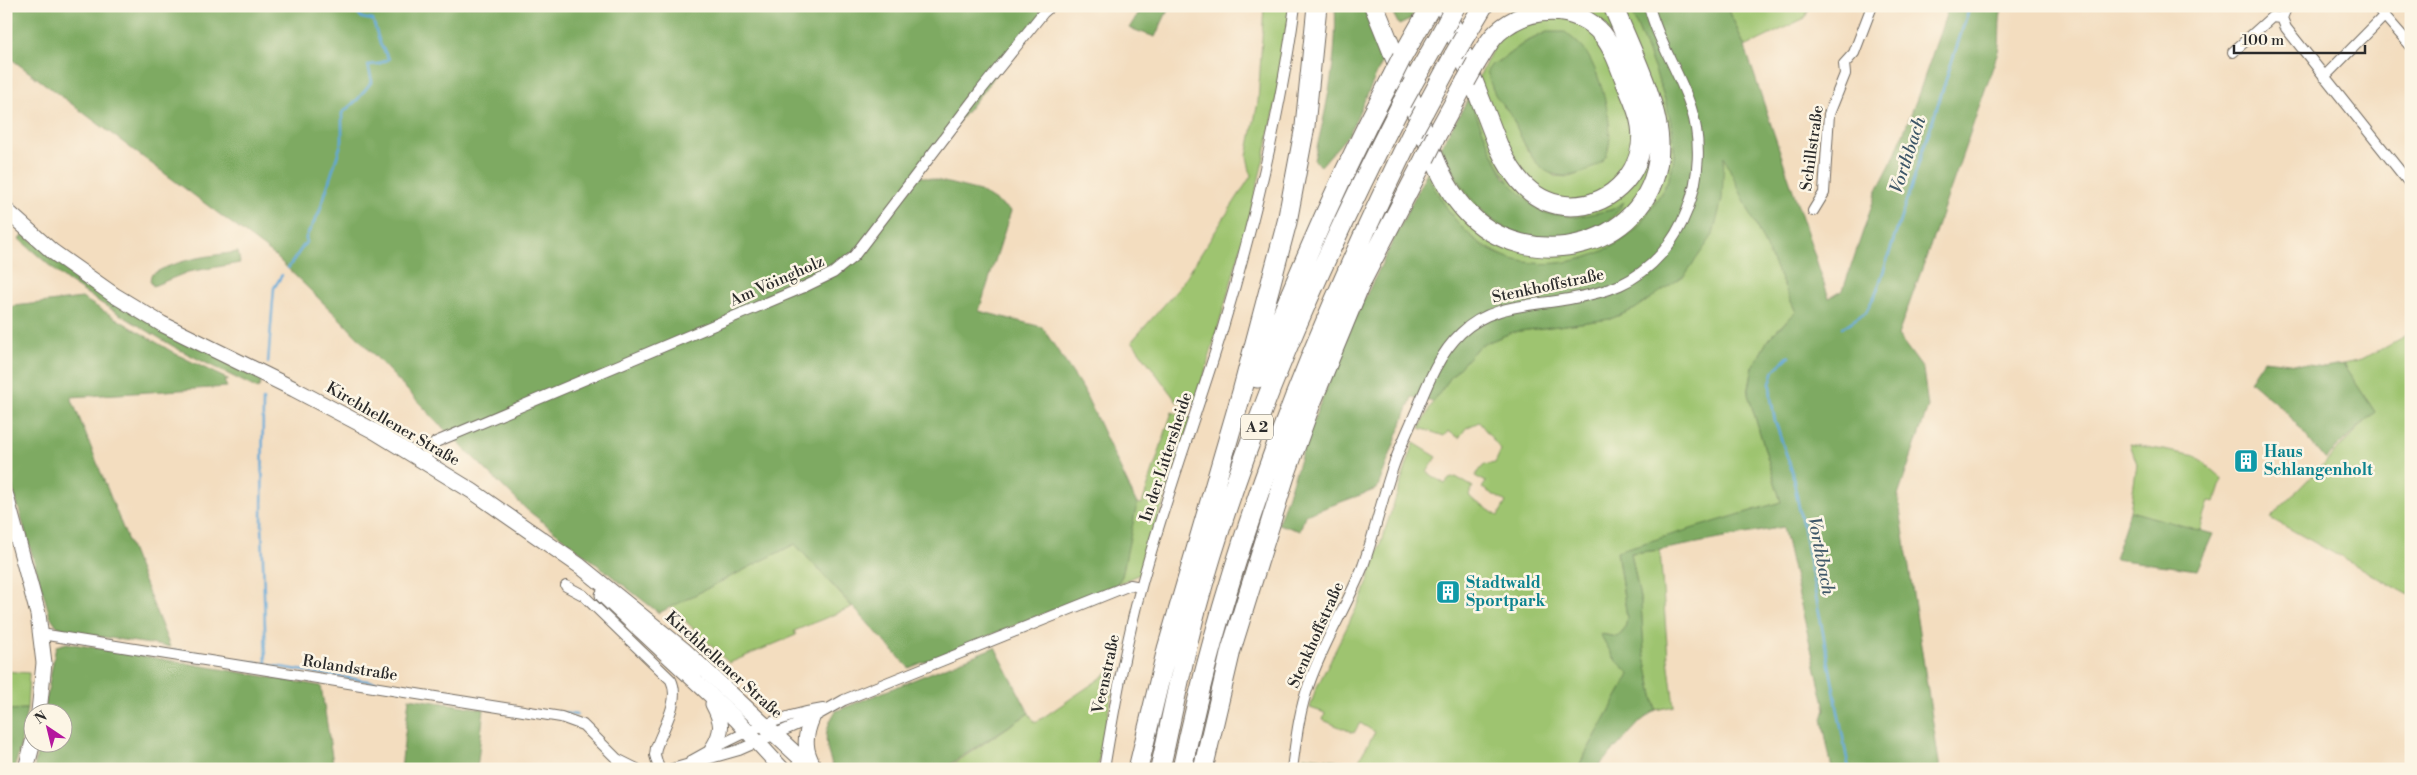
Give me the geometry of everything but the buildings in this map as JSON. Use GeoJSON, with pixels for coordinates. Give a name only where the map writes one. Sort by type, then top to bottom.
{"type":"FeatureCollection","features":[{"type":"Feature","properties":{"kind":"highway"},"geometry":{"type":"LineString","coordinates":[[1138,769],[1166,649],[1242,392],[1287,222],[1305,126],[1317,6]]}},
{"type":"Feature","properties":{"kind":"highway"},"geometry":{"type":"LineString","coordinates":[[1374,6],[1436,163],[1451,192],[1464,209],[1491,232],[1521,244],[1541,248],[1559,248],[1576,245],[1596,239],[1613,230],[1639,205],[1654,176],[1659,146],[1658,129],[1646,88],[1613,6]]}},
{"type":"Feature","properties":{"kind":"highway"},"geometry":{"type":"LineString","coordinates":[[1186,580],[1254,384],[1288,296],[1334,193],[1402,57],[1431,6]]}},
{"type":"Feature","properties":{"kind":"highway","name":"A 2"},"geometry":{"type":"LineString","coordinates":[[1182,769],[1220,618],[1248,528],[1289,410],[1352,257],[1413,131],[1483,6]]}},
{"type":"Feature","properties":{"kind":"highway"},"geometry":{"type":"LineString","coordinates":[[1203,769],[1231,650],[1270,524],[1310,406],[1354,298],[1436,136],[1466,81],[1476,62],[1498,32],[1515,19],[1540,11],[1561,12],[1580,18],[1602,34],[1615,55],[1636,108],[1641,126],[1639,156],[1626,181],[1603,200],[1578,206],[1549,202],[1535,196],[1524,187],[1508,165],[1498,145],[1451,7]]}},
{"type":"Feature","properties":{"kind":"highway","name":"A 2"},"geometry":{"type":"LineString","coordinates":[[1160,769],[1196,610],[1231,500],[1268,397],[1315,283],[1354,197],[1402,103],[1444,28],[1451,7]]}},
{"type":"Feature","properties":{"kind":"highway"},"geometry":{"type":"LineString","coordinates":[[1270,524],[1289,410]]}},
{"type":"Feature","properties":{"kind":"main road","name":"Kirchhellener Straße"},"geometry":{"type":"LineString","coordinates":[[6,198],[35,228],[65,253],[132,298],[223,353]]}},
{"type":"Feature","properties":{"kind":"main road","name":"Kirchhellener Straße"},"geometry":{"type":"LineString","coordinates":[[6,210],[53,252],[114,296],[162,324],[223,353],[366,427],[472,491],[580,566],[656,627],[813,769]]}},
{"type":"Feature","properties":{"kind":"main road"},"geometry":{"type":"LineString","coordinates":[[6,496],[31,584],[41,634],[44,663],[40,702]]}},
{"type":"Feature","properties":{"kind":"main road","name":"Kirchhellener Straße"},"geometry":{"type":"LineString","coordinates":[[538,538],[709,695],[753,737],[782,769]]}},
{"type":"Feature","properties":{"kind":"main road"},"geometry":{"type":"LineString","coordinates":[[709,695],[722,725],[720,736],[714,748]]}},
{"type":"Feature","properties":{"kind":"main road"},"geometry":{"type":"LineString","coordinates":[[812,718],[806,733],[806,748],[813,769]]}},
{"type":"Feature","properties":{"kind":"main road"},"geometry":{"type":"LineString","coordinates":[[26,769],[30,752]]}},
{"type":"Feature","properties":{"kind":"street","name":"Am Vöingholz"},"geometry":{"type":"LineString","coordinates":[[423,460],[436,442],[802,288],[833,273],[854,256],[981,90],[1043,13],[1051,6]]}},
{"type":"Feature","properties":{"kind":"street","name":"In der Littersheide"},"geometry":{"type":"LineString","coordinates":[[1141,587],[1240,268],[1275,123],[1288,60],[1295,6]]}},
{"type":"Feature","properties":{"kind":"street","name":"Stenkhoffstraße"},"geometry":{"type":"LineString","coordinates":[[1292,769],[1301,708],[1310,682],[1348,602],[1362,566],[1394,464],[1439,360],[1463,330],[1477,320],[1496,311],[1584,296],[1622,284],[1638,274],[1668,246],[1690,207],[1698,164],[1695,124],[1686,95],[1656,30],[1649,6]]}},
{"type":"Feature","properties":{"kind":"street","name":"Schillstraße"},"geometry":{"type":"LineString","coordinates":[[1813,211],[1824,193],[1829,114],[1845,74],[1844,64],[1854,53],[1872,6]]}},
{"type":"Feature","properties":{"kind":"street"},"geometry":{"type":"LineString","coordinates":[[2287,6],[2282,18],[2286,28],[2411,185]]}},
{"type":"Feature","properties":{"kind":"street"},"geometry":{"type":"LineString","coordinates":[[2376,6],[2409,39]]}},
{"type":"Feature","properties":{"kind":"street"},"geometry":{"type":"LineString","coordinates":[[2324,77],[2384,16]]}},
{"type":"Feature","properties":{"kind":"street"},"geometry":{"type":"LineString","coordinates":[[2232,52],[2272,17],[2282,18]]}},
{"type":"Feature","properties":{"kind":"street"},"geometry":{"type":"LineString","coordinates":[[672,769],[702,762],[806,711],[826,708],[1130,585],[1141,587]]}},
{"type":"Feature","properties":{"kind":"street"},"geometry":{"type":"LineString","coordinates":[[566,586],[590,601],[671,680],[675,689],[674,700],[654,755],[658,769]]}},
{"type":"Feature","properties":{"kind":"street","name":"Veenstraße"},"geometry":{"type":"LineString","coordinates":[[1104,769],[1114,710],[1141,587]]}},
{"type":"Feature","properties":{"kind":"street","name":"Rolandstraße"},"geometry":{"type":"LineString","coordinates":[[41,634],[561,717],[582,725],[617,759],[637,769]]}},
{"type":"Feature","properties":{"kind":"street"},"geometry":{"type":"LineString","coordinates":[[770,730],[812,718],[826,708]]}},
{"type":"Feature","properties":{"kind":"street"},"geometry":{"type":"LineString","coordinates":[[683,766],[714,748],[753,737]]}},
{"type":"Feature","properties":{"kind":"green space"},"geometry":{"type":"Polygon","coordinates":[[[6,6],[1051,6],[916,175],[980,191],[1011,211],[979,311],[1042,327],[1083,389],[1137,504],[1122,576],[1117,584],[909,668],[795,544],[659,613],[526,509],[440,425],[344,323],[274,255],[6,55],[6,6]]]}},
{"type":"Feature","properties":{"kind":"green space"},"geometry":{"type":"Polygon","coordinates":[[[1143,6],[1170,6],[1155,37],[1129,28],[1143,6]]]}},
{"type":"Feature","properties":{"kind":"green space"},"geometry":{"type":"Polygon","coordinates":[[[1264,6],[1292,6],[1285,57],[1275,107],[1252,206],[1196,403],[1177,402],[1132,341],[1179,288],[1251,176],[1247,156],[1258,102],[1264,6]]]}},
{"type":"Feature","properties":{"kind":"green space"},"geometry":{"type":"Polygon","coordinates":[[[1335,6],[1363,6],[1384,58],[1349,134],[1321,166],[1314,160],[1327,103],[1333,64],[1335,6]]]}},
{"type":"Feature","properties":{"kind":"green space"},"geometry":{"type":"Polygon","coordinates":[[[1389,6],[1417,6],[1410,20],[1399,25],[1389,6]]]}},
{"type":"Feature","properties":{"kind":"green space"},"geometry":{"type":"Polygon","coordinates":[[[1513,6],[1629,6],[1665,99],[1673,138],[1674,155],[1672,170],[1659,197],[1639,226],[1622,241],[1608,249],[1577,260],[1561,263],[1529,263],[1510,259],[1486,247],[1467,233],[1451,215],[1438,195],[1426,174],[1441,146],[1453,173],[1483,214],[1531,237],[1611,210],[1577,217],[1555,216],[1536,208],[1520,195],[1506,177],[1485,137],[1469,98],[1513,6]],[[1547,32],[1524,43],[1498,62],[1492,64],[1504,107],[1511,114],[1528,152],[1554,176],[1569,177],[1584,172],[1609,123],[1597,74],[1547,32]]]}},
{"type":"Feature","properties":{"kind":"green space"},"geometry":{"type":"Polygon","coordinates":[[[1629,6],[1727,6],[1745,47],[1829,298],[1843,290],[1877,190],[1893,159],[1916,101],[1949,6],[2003,6],[2000,18],[1997,55],[1898,335],[1923,369],[1928,407],[1898,496],[1940,769],[1832,769],[1822,719],[1825,709],[1783,527],[1660,550],[1631,553],[1641,603],[1644,652],[1656,710],[1641,721],[1596,769],[1577,769],[1630,674],[1614,658],[1600,634],[1617,637],[1623,631],[1626,623],[1627,617],[1617,551],[1781,502],[1748,394],[1753,367],[1769,338],[1796,312],[1724,157],[1722,199],[1713,235],[1685,275],[1635,309],[1610,319],[1513,332],[1479,346],[1451,377],[1433,402],[1412,397],[1377,489],[1305,515],[1300,531],[1278,524],[1313,421],[1353,322],[1426,174],[1450,213],[1473,238],[1500,255],[1520,261],[1560,263],[1580,259],[1618,243],[1641,223],[1663,190],[1672,170],[1674,155],[1670,119],[1665,99],[1629,6]]]}},
{"type":"Feature","properties":{"kind":"green space"},"geometry":{"type":"Polygon","coordinates":[[[1727,6],[1810,6],[1805,18],[1745,47],[1727,6]]]}},
{"type":"Feature","properties":{"kind":"green space"},"geometry":{"type":"Polygon","coordinates":[[[1547,32],[1565,32],[1582,47],[1595,69],[1608,116],[1609,145],[1604,159],[1582,173],[1567,176],[1555,175],[1544,170],[1536,162],[1523,141],[1511,114],[1494,93],[1487,71],[1492,64],[1498,62],[1524,43],[1547,32]]]}},
{"type":"Feature","properties":{"kind":"green space"},"geometry":{"type":"Polygon","coordinates":[[[1469,98],[1504,177],[1532,205],[1544,213],[1576,217],[1611,210],[1624,202],[1609,220],[1597,228],[1575,235],[1550,238],[1527,236],[1508,229],[1491,219],[1463,187],[1441,146],[1469,98]]]}},
{"type":"Feature","properties":{"kind":"green space"},"geometry":{"type":"Polygon","coordinates":[[[1724,155],[1796,312],[1769,338],[1753,367],[1748,394],[1781,502],[1617,552],[1627,617],[1626,623],[1623,631],[1617,637],[1601,634],[1614,658],[1630,674],[1577,769],[1302,769],[1304,756],[1357,763],[1375,732],[1360,723],[1354,733],[1323,720],[1325,713],[1310,708],[1315,691],[1364,593],[1414,443],[1437,457],[1427,472],[1445,484],[1449,479],[1456,477],[1473,487],[1469,495],[1472,499],[1498,516],[1506,502],[1482,488],[1486,482],[1475,476],[1484,465],[1495,463],[1501,450],[1479,422],[1466,428],[1459,438],[1448,431],[1444,436],[1420,428],[1433,402],[1451,377],[1479,346],[1513,332],[1610,319],[1635,309],[1724,155]]]}},
{"type":"Feature","properties":{"kind":"green space"},"geometry":{"type":"Polygon","coordinates":[[[23,235],[262,380],[258,389],[176,348],[101,303],[66,280],[19,239],[23,235]]]}},
{"type":"Feature","properties":{"kind":"green space"},"geometry":{"type":"Polygon","coordinates":[[[238,252],[240,263],[188,272],[153,286],[150,281],[151,275],[171,265],[193,259],[238,252]]]}},
{"type":"Feature","properties":{"kind":"green space"},"geometry":{"type":"Polygon","coordinates":[[[82,298],[176,354],[229,380],[224,381],[227,387],[71,397],[170,647],[69,632],[57,626],[50,616],[6,465],[6,307],[82,298]]]}},
{"type":"Feature","properties":{"kind":"green space"},"geometry":{"type":"Polygon","coordinates":[[[2411,333],[2411,596],[2270,518],[2375,412],[2343,364],[2361,360],[2411,333]]]}},
{"type":"Feature","properties":{"kind":"green space"},"geometry":{"type":"Polygon","coordinates":[[[2264,360],[2324,367],[2343,364],[2375,412],[2325,459],[2287,413],[2250,381],[2264,360]]]}},
{"type":"Feature","properties":{"kind":"green space"},"geometry":{"type":"Polygon","coordinates":[[[1172,412],[1191,418],[1140,574],[1117,584],[1122,576],[1136,503],[1142,504],[1172,412]]]}},
{"type":"Feature","properties":{"kind":"green space"},"geometry":{"type":"Polygon","coordinates":[[[2130,444],[2196,456],[2221,478],[2215,502],[2209,501],[2200,531],[2130,511],[2137,464],[2130,444]]]}},
{"type":"Feature","properties":{"kind":"green space"},"geometry":{"type":"Polygon","coordinates":[[[2130,511],[2213,534],[2197,570],[2114,559],[2130,511]]]}},
{"type":"Feature","properties":{"kind":"green space"},"geometry":{"type":"Polygon","coordinates":[[[795,544],[852,607],[794,631],[796,635],[729,663],[671,607],[795,544]]]}},
{"type":"Feature","properties":{"kind":"green space"},"geometry":{"type":"Polygon","coordinates":[[[1660,550],[1668,658],[1674,706],[1656,710],[1644,652],[1641,603],[1631,553],[1660,550]]]}},
{"type":"Feature","properties":{"kind":"green space"},"geometry":{"type":"Polygon","coordinates":[[[67,643],[321,686],[334,769],[34,769],[37,752],[72,752],[72,702],[46,702],[56,646],[67,643]]]}},
{"type":"Feature","properties":{"kind":"green space"},"geometry":{"type":"Polygon","coordinates":[[[995,647],[1029,713],[943,769],[833,767],[826,739],[828,725],[836,711],[995,647]]]}},
{"type":"Feature","properties":{"kind":"green space"},"geometry":{"type":"Polygon","coordinates":[[[1120,665],[1112,693],[1097,769],[946,769],[1029,713],[1035,723],[1120,665]]]}},
{"type":"Feature","properties":{"kind":"green space"},"geometry":{"type":"Polygon","coordinates":[[[6,671],[29,673],[27,702],[22,702],[22,709],[6,710],[6,671]]]}},
{"type":"Feature","properties":{"kind":"green space"},"geometry":{"type":"Polygon","coordinates":[[[409,698],[484,709],[477,769],[401,769],[409,698]]]}},
{"type":"Feature","properties":{"kind":"green space"},"geometry":{"type":"Polygon","coordinates":[[[22,709],[22,738],[14,769],[6,769],[6,710],[22,709]]]}},
{"type":"Feature","properties":{"kind":"waterway","name":"Vorthbach"},"geometry":{"type":"LineString","coordinates":[[1842,328],[1866,312],[1877,291],[1970,6]]}},
{"type":"Feature","properties":{"kind":"waterway"},"geometry":{"type":"LineString","coordinates":[[288,268],[306,242],[306,237],[319,213],[342,141],[342,113],[358,99],[372,81],[368,65],[378,64],[389,59],[380,44],[373,20],[362,18],[354,8]]}},
{"type":"Feature","properties":{"kind":"waterway"},"geometry":{"type":"LineString","coordinates":[[268,363],[274,288],[282,275]]}},
{"type":"Feature","properties":{"kind":"waterway","name":"Vorthbach"},"geometry":{"type":"LineString","coordinates":[[1789,356],[1774,370],[1770,383],[1771,398],[1775,421],[1792,471],[1849,769]]}},
{"type":"Feature","properties":{"kind":"waterway"},"geometry":{"type":"LineString","coordinates":[[263,400],[262,525],[266,663]]}},
{"type":"Feature","properties":{"kind":"waterway"},"geometry":{"type":"LineString","coordinates":[[174,650],[455,695]]}},
{"type":"Feature","properties":{"kind":"waterway"},"geometry":{"type":"LineString","coordinates":[[562,713],[577,715]]}},
{"type":"Feature","properties":{"kind":"place","name":"Haus Schlangenholt"},"geometry":{"type":"Point","coordinates":[2246,461]}},
{"type":"Feature","properties":{"kind":"place","name":"Stadtwald Sportpark"},"geometry":{"type":"Point","coordinates":[1448,592]}}]}
